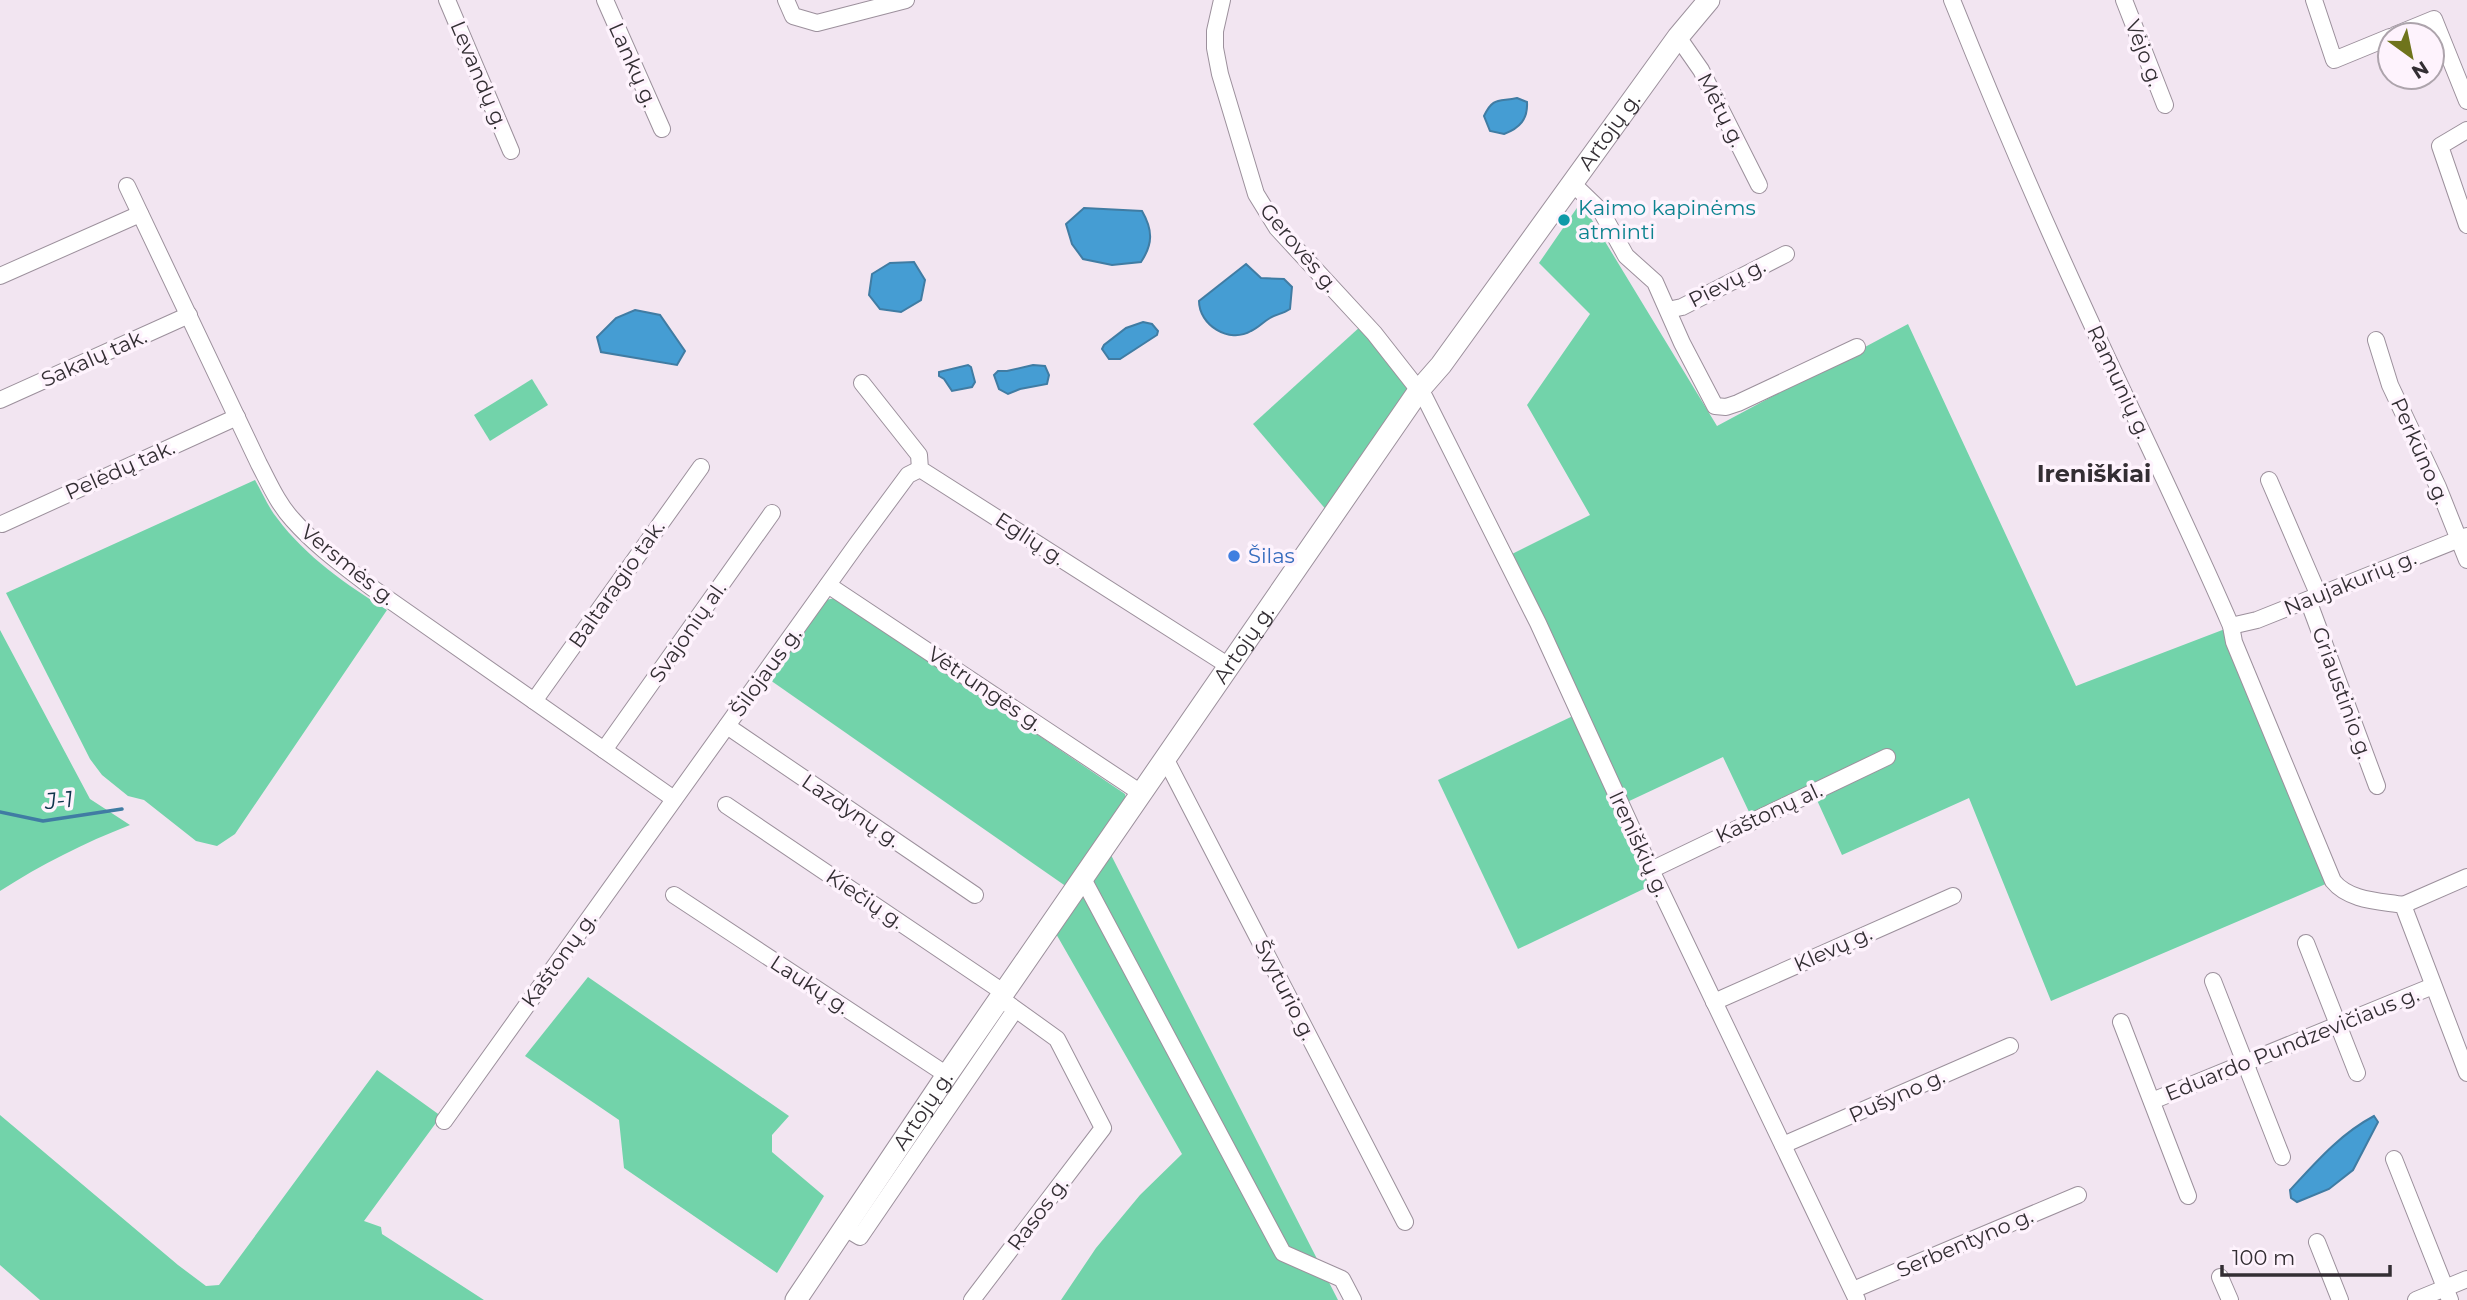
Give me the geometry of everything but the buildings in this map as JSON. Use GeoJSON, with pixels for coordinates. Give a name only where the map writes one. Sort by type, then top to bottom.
{"type":"FeatureCollection","features":[{"type":"Feature","properties":{"kind":"main road","name":"Artojų g."},"geometry":{"type":"LineString","coordinates":[[796,1300],[947,1075],[1006,1000],[1082,877],[1420,389],[1441,365],[1678,37],[1709,0]]}},
{"type":"Feature","properties":{"kind":"street","name":"Levandų g."},"geometry":{"type":"LineString","coordinates":[[447,0],[511,151]]}},
{"type":"Feature","properties":{"kind":"street","name":"Lankų g."},"geometry":{"type":"LineString","coordinates":[[605,0],[662,129]]}},
{"type":"Feature","properties":{"kind":"street"},"geometry":{"type":"LineString","coordinates":[[786,0],[793,16],[817,23],[906,0]]}},
{"type":"Feature","properties":{"kind":"street","name":"Gerovės g."},"geometry":{"type":"LineString","coordinates":[[1222,0],[1215,32],[1215,48],[1220,74],[1256,194],[1278,228],[1374,333],[1420,389]]}},
{"type":"Feature","properties":{"kind":"street","name":"Ramunių g."},"geometry":{"type":"LineString","coordinates":[[1952,0],[1988,90],[2080,299],[2189,528],[2333,881],[2339,889],[2351,895],[2403,905]]}},
{"type":"Feature","properties":{"kind":"street","name":"Vėjo g."},"geometry":{"type":"LineString","coordinates":[[2124,0],[2165,105]]}},
{"type":"Feature","properties":{"kind":"street"},"geometry":{"type":"LineString","coordinates":[[2314,0],[2334,60],[2376,43]]}},
{"type":"Feature","properties":{"kind":"street","name":"Mėtų g."},"geometry":{"type":"LineString","coordinates":[[1678,37],[1701,70],[1759,185]]}},
{"type":"Feature","properties":{"kind":"street"},"geometry":{"type":"LineString","coordinates":[[2446,49],[2467,102]]}},
{"type":"Feature","properties":{"kind":"street"},"geometry":{"type":"LineString","coordinates":[[2467,130],[2440,146],[2467,225]]}},
{"type":"Feature","properties":{"kind":"street"},"geometry":{"type":"LineString","coordinates":[[1572,183],[1601,211],[1626,256],[1655,282],[1682,343],[1716,406],[1726,407],[1738,403],[1857,347]]}},
{"type":"Feature","properties":{"kind":"street","name":"Versmės g."},"geometry":{"type":"LineString","coordinates":[[127,186],[275,495],[291,519],[326,552],[674,799]]}},
{"type":"Feature","properties":{"kind":"street"},"geometry":{"type":"LineString","coordinates":[[0,276],[140,214]]}},
{"type":"Feature","properties":{"kind":"street","name":"Pievų g."},"geometry":{"type":"LineString","coordinates":[[1668,310],[1682,307],[1786,254]]}},
{"type":"Feature","properties":{"kind":"street","name":"Sakalų tak."},"geometry":{"type":"LineString","coordinates":[[0,400],[189,315]]}},
{"type":"Feature","properties":{"kind":"street","name":"Perkūno g."},"geometry":{"type":"LineString","coordinates":[[2376,340],[2390,385],[2463,538],[2467,560]]}},
{"type":"Feature","properties":{"kind":"street"},"geometry":{"type":"LineString","coordinates":[[862,383],[919,456],[920,469]]}},
{"type":"Feature","properties":{"kind":"street","name":"Ireniškių g."},"geometry":{"type":"LineString","coordinates":[[1420,389],[1538,623],[1651,870],[1855,1295]]}},
{"type":"Feature","properties":{"kind":"street","name":"Pelėdų tak."},"geometry":{"type":"LineString","coordinates":[[2,524],[237,417]]}},
{"type":"Feature","properties":{"kind":"street","name":"Baltaragio tak."},"geometry":{"type":"LineString","coordinates":[[534,701],[701,467]]}},
{"type":"Feature","properties":{"kind":"street","name":"Šilojaus g."},"geometry":{"type":"LineString","coordinates":[[674,799],[908,475],[920,469]]}},
{"type":"Feature","properties":{"kind":"street","name":"Eglių g."},"geometry":{"type":"LineString","coordinates":[[920,469],[1229,666]]}},
{"type":"Feature","properties":{"kind":"street","name":"Griaustinio g."},"geometry":{"type":"LineString","coordinates":[[2269,480],[2313,598],[2377,786]]}},
{"type":"Feature","properties":{"kind":"street","name":"Svajonių al."},"geometry":{"type":"LineString","coordinates":[[604,750],[772,513]]}},
{"type":"Feature","properties":{"kind":"street","name":"Naujakurių g."},"geometry":{"type":"LineString","coordinates":[[2231,626],[2257,620],[2463,538]]}},
{"type":"Feature","properties":{"kind":"street","name":"Vėtrungės g."},"geometry":{"type":"LineString","coordinates":[[828,585],[1141,793]]}},
{"type":"Feature","properties":{"kind":"street","name":"Lazdynų g."},"geometry":{"type":"LineString","coordinates":[[727,726],[975,895]]}},
{"type":"Feature","properties":{"kind":"street","name":"Kaštonų al."},"geometry":{"type":"LineString","coordinates":[[1651,870],[1887,757]]}},
{"type":"Feature","properties":{"kind":"street","name":"Švyturio g."},"geometry":{"type":"LineString","coordinates":[[1165,758],[1405,1222]]}},
{"type":"Feature","properties":{"kind":"street","name":"Kaštonų g."},"geometry":{"type":"LineString","coordinates":[[443,1121],[674,799]]}},
{"type":"Feature","properties":{"kind":"street","name":"Kiečių g."},"geometry":{"type":"LineString","coordinates":[[726,805],[1006,1000],[1057,1039],[1103,1128]]}},
{"type":"Feature","properties":{"kind":"street"},"geometry":{"type":"LineString","coordinates":[[1082,877],[1283,1253],[1342,1279],[1353,1300]]}},
{"type":"Feature","properties":{"kind":"street"},"geometry":{"type":"LineString","coordinates":[[2467,877],[2403,905],[2467,1073]]}},
{"type":"Feature","properties":{"kind":"street","name":"Laukų g."},"geometry":{"type":"LineString","coordinates":[[674,895],[947,1075]]}},
{"type":"Feature","properties":{"kind":"street","name":"Klevų g."},"geometry":{"type":"LineString","coordinates":[[1714,1002],[1953,896]]}},
{"type":"Feature","properties":{"kind":"street"},"geometry":{"type":"LineString","coordinates":[[2306,943],[2357,1073]]}},
{"type":"Feature","properties":{"kind":"street"},"geometry":{"type":"LineString","coordinates":[[2213,981],[2282,1157]]}},
{"type":"Feature","properties":{"kind":"street","name":"Eduardo Pundzevičiaus g."},"geometry":{"type":"LineString","coordinates":[[2152,1101],[2433,986]]}},
{"type":"Feature","properties":{"kind":"street"},"geometry":{"type":"LineString","coordinates":[[845,1228],[860,1237],[1006,1000]]}},
{"type":"Feature","properties":{"kind":"street"},"geometry":{"type":"LineString","coordinates":[[2121,1022],[2188,1196]]}},
{"type":"Feature","properties":{"kind":"street","name":"Pušyno g."},"geometry":{"type":"LineString","coordinates":[[1783,1145],[2010,1046]]}},
{"type":"Feature","properties":{"kind":"street","name":"Rasos g."},"geometry":{"type":"LineString","coordinates":[[972,1300],[1103,1128]]}},
{"type":"Feature","properties":{"kind":"street"},"geometry":{"type":"LineString","coordinates":[[2394,1159],[2448,1294]]}},
{"type":"Feature","properties":{"kind":"street","name":"Serbentyno g."},"geometry":{"type":"LineString","coordinates":[[1855,1295],[2078,1195]]}},
{"type":"Feature","properties":{"kind":"street"},"geometry":{"type":"LineString","coordinates":[[2316,1242],[2340,1300]]}},
{"type":"Feature","properties":{"kind":"street"},"geometry":{"type":"LineString","coordinates":[[2220,1278],[2230,1300]]}},
{"type":"Feature","properties":{"kind":"street"},"geometry":{"type":"LineString","coordinates":[[2416,1300],[2448,1294],[2467,1279]]}},
{"type":"Feature","properties":{"kind":"green space"},"geometry":{"type":"Polygon","coordinates":[[[1581,202],[1717,426],[1908,324],[2076,686],[2225,629],[2328,883],[2051,1001],[1969,798],[1842,855],[1811,787],[1750,814],[1723,757],[1625,803],[1510,555],[1590,515],[1527,405],[1590,314],[1539,263],[1581,202]]]}},
{"type":"Feature","properties":{"kind":"green space"},"geometry":{"type":"Polygon","coordinates":[[[1361,326],[1412,389],[1328,512],[1253,424],[1361,326]]]}},
{"type":"Feature","properties":{"kind":"green space"},"geometry":{"type":"Polygon","coordinates":[[[532,379],[548,405],[490,441],[474,415],[532,379]]]}},
{"type":"Feature","properties":{"kind":"green space"},"geometry":{"type":"Polygon","coordinates":[[[255,480],[274,514],[314,558],[387,610],[235,834],[217,846],[196,841],[144,800],[128,796],[102,775],[90,759],[6,593],[255,480]]]}},
{"type":"Feature","properties":{"kind":"green space"},"geometry":{"type":"Polygon","coordinates":[[[836,598],[1125,794],[1126,799],[1067,887],[770,680],[825,600],[836,598]]]}},
{"type":"Feature","properties":{"kind":"green space"},"geometry":{"type":"Polygon","coordinates":[[[0,630],[90,799],[130,825],[64,855],[0,891],[0,630]]]}},
{"type":"Feature","properties":{"kind":"green space"},"geometry":{"type":"Polygon","coordinates":[[[1575,715],[1654,884],[1518,949],[1438,780],[1575,715]]]}},
{"type":"Feature","properties":{"kind":"green space"},"geometry":{"type":"Polygon","coordinates":[[[1109,851],[1338,1300],[1061,1300],[1096,1248],[1140,1195],[1182,1154],[1055,932],[1109,851]]]}},
{"type":"Feature","properties":{"kind":"green space"},"geometry":{"type":"Polygon","coordinates":[[[588,977],[789,1116],[772,1135],[772,1152],[824,1196],[777,1273],[624,1168],[619,1120],[525,1056],[588,977]]]}},
{"type":"Feature","properties":{"kind":"green space"},"geometry":{"type":"Polygon","coordinates":[[[377,1070],[441,1116],[364,1221],[381,1227],[382,1234],[484,1300],[40,1300],[0,1265],[0,1115],[178,1265],[206,1286],[219,1285],[377,1070]]]}},
{"type":"Feature","properties":{"kind":"water"},"geometry":{"type":"Polygon","coordinates":[[[1517,98],[1527,102],[1522,122],[1504,134],[1490,131],[1484,116],[1490,106],[1497,101],[1517,98]]]}},
{"type":"Feature","properties":{"kind":"water"},"geometry":{"type":"Polygon","coordinates":[[[1084,208],[1142,211],[1150,237],[1148,249],[1141,262],[1112,265],[1083,259],[1072,244],[1066,224],[1084,208]]]}},
{"type":"Feature","properties":{"kind":"water"},"geometry":{"type":"Polygon","coordinates":[[[914,262],[925,280],[921,300],[901,312],[880,309],[869,295],[872,274],[890,263],[914,262]]]}},
{"type":"Feature","properties":{"kind":"water"},"geometry":{"type":"Polygon","coordinates":[[[1246,264],[1261,278],[1284,279],[1292,287],[1290,309],[1272,317],[1254,330],[1242,334],[1225,334],[1204,318],[1199,301],[1246,264]]]}},
{"type":"Feature","properties":{"kind":"water"},"geometry":{"type":"Polygon","coordinates":[[[635,310],[660,315],[685,351],[677,365],[601,352],[597,337],[616,318],[635,310]]]}},
{"type":"Feature","properties":{"kind":"water"},"geometry":{"type":"Polygon","coordinates":[[[1143,322],[1152,324],[1158,331],[1157,335],[1120,359],[1109,359],[1102,349],[1104,345],[1126,328],[1143,322]]]}},
{"type":"Feature","properties":{"kind":"water"},"geometry":{"type":"Polygon","coordinates":[[[968,365],[975,382],[972,387],[952,391],[939,376],[939,372],[968,365]]]}},
{"type":"Feature","properties":{"kind":"water"},"geometry":{"type":"Polygon","coordinates":[[[1033,365],[1045,366],[1049,375],[1047,384],[1008,394],[999,389],[994,375],[998,371],[1033,365]]]}},
{"type":"Feature","properties":{"kind":"water"},"geometry":{"type":"Polygon","coordinates":[[[2374,1116],[2378,1122],[2353,1170],[2329,1189],[2297,1202],[2291,1198],[2290,1190],[2319,1159],[2350,1131],[2374,1116]]]}},
{"type":"Feature","properties":{"kind":"waterway","name":"J-1"},"geometry":{"type":"LineString","coordinates":[[0,812],[43,821],[122,809]]}},
{"type":"Feature","properties":{"kind":"place","name":"Kaimo kapinėms atminti"},"geometry":{"type":"Point","coordinates":[1564,220]}},
{"type":"Feature","properties":{"kind":"place","name":"Šilas"},"geometry":{"type":"Point","coordinates":[1234,556]}},
{"type":"Feature","properties":{"kind":"district","name":"Ireniškiai"},"geometry":{"type":"Point","coordinates":[2094,474]}}]}
